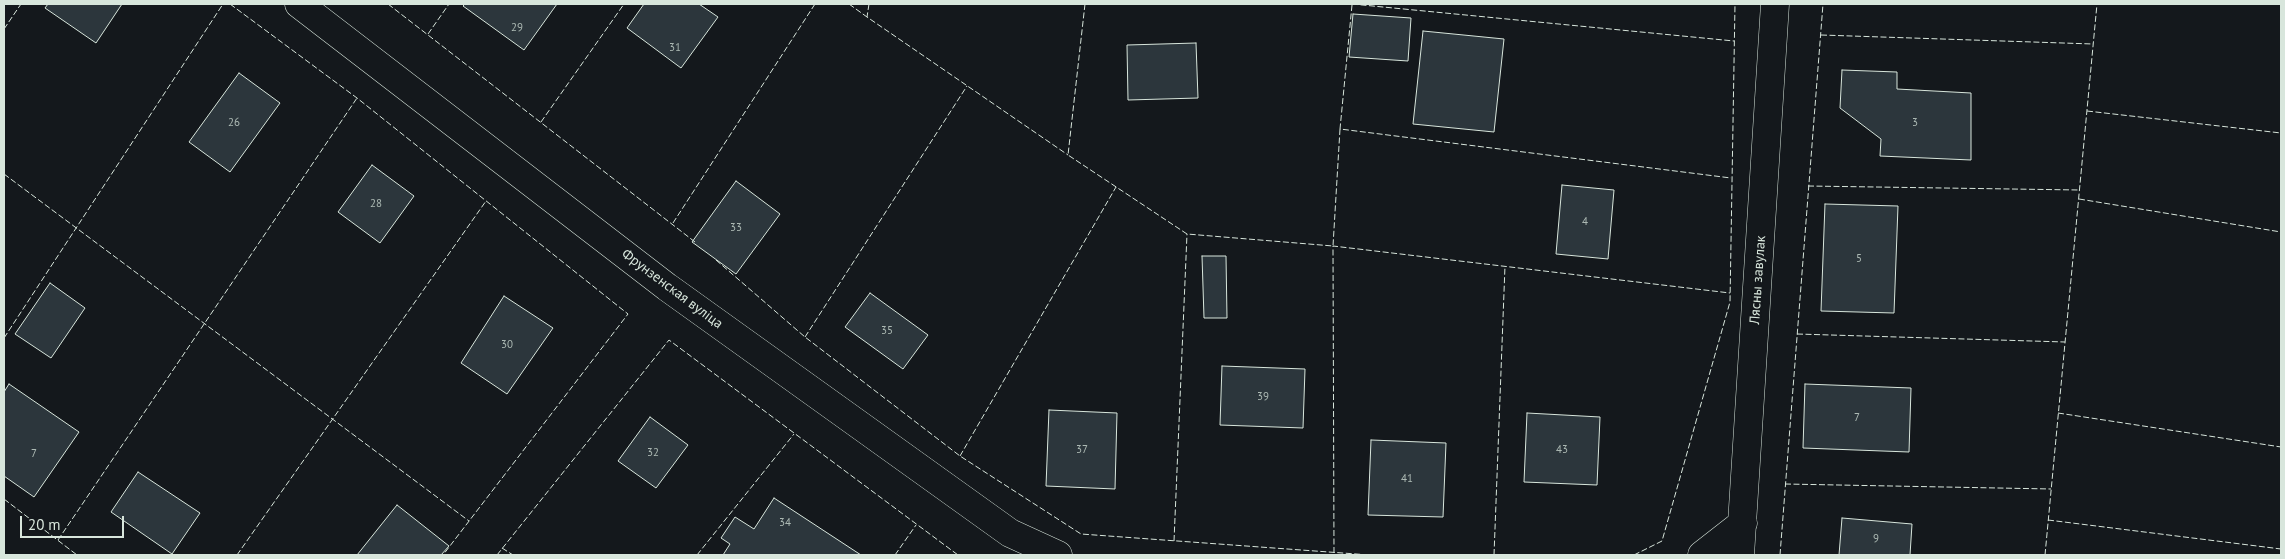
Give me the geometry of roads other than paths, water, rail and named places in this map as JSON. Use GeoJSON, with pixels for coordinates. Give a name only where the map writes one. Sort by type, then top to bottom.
{"type":"FeatureCollection","features":[{"type":"Feature","properties":{"kind":"street","name":"Фрунзенская вуліца"},"geometry":{"type":"LineString","coordinates":[[299,4],[668,287],[1010,533],[1058,555]]}},
{"type":"Feature","properties":{"kind":"street","name":"Лясны завулак"},"geometry":{"type":"LineString","coordinates":[[1740,555],[1775,4]]}},
{"type":"Feature","properties":{"kind":"street"},"geometry":{"type":"LineString","coordinates":[[1702,555],[1742,523]]}}]}
